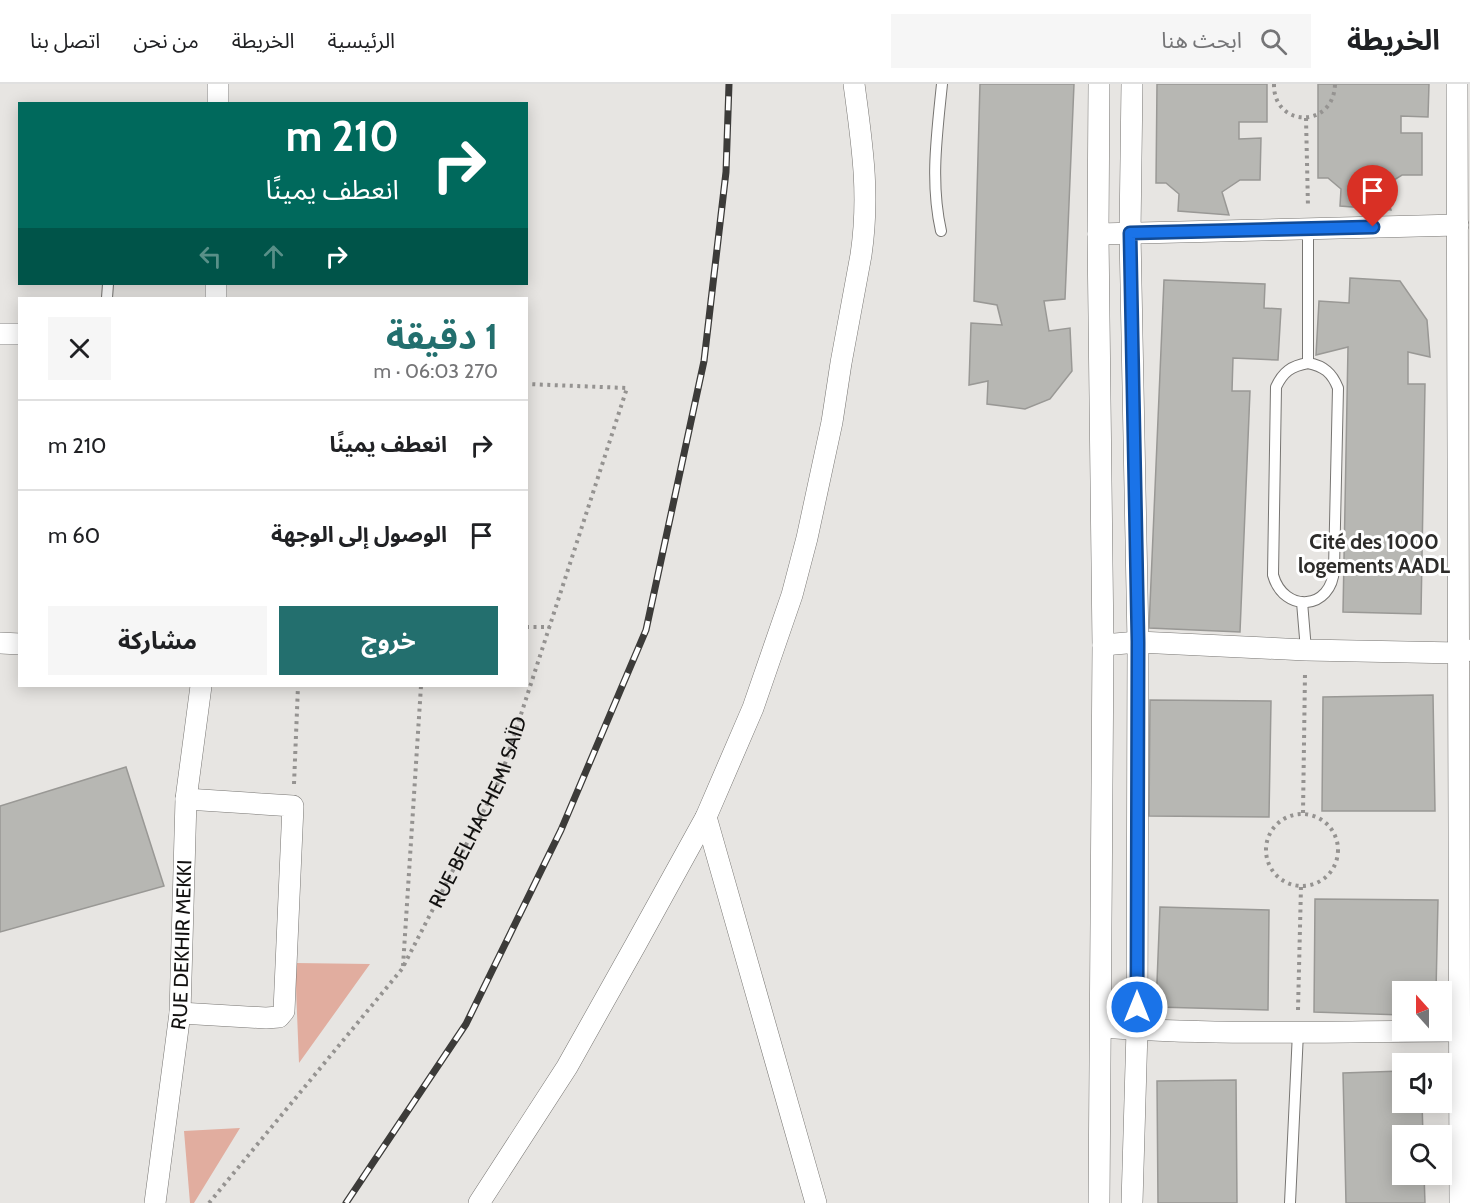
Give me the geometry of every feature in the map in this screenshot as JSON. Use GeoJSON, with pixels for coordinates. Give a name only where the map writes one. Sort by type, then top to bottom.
{"type":"FeatureCollection","features":[{"type":"Feature","properties":{"kind":"street"},"geometry":{"type":"LineString","coordinates":[[218,84],[218,102]]}},
{"type":"Feature","properties":{"kind":"street"},"geometry":{"type":"LineString","coordinates":[[479,1203],[567,1067],[706,817],[753,708],[773,652],[798,572],[821,480],[865,227],[865,170],[854,84]]}},
{"type":"Feature","properties":{"kind":"street"},"geometry":{"type":"LineString","coordinates":[[1099,84],[1098,234],[1103,645],[1099,1203]]}},
{"type":"Feature","properties":{"kind":"street"},"geometry":{"type":"LineString","coordinates":[[1132,84],[1130,233],[1138,642],[1137,1030],[1132,1203]]}},
{"type":"Feature","properties":{"kind":"street"},"geometry":{"type":"LineString","coordinates":[[1457,84],[1464,652],[1460,1203]]}},
{"type":"Feature","properties":{"kind":"street"},"geometry":{"type":"LineString","coordinates":[[1098,234],[1458,225]]}},
{"type":"Feature","properties":{"kind":"street"},"geometry":{"type":"LineString","coordinates":[[0,334],[18,334]]}},
{"type":"Feature","properties":{"kind":"street"},"geometry":{"type":"LineString","coordinates":[[1103,645],[1138,642],[1306,650],[1464,652]]}},
{"type":"Feature","properties":{"kind":"street"},"geometry":{"type":"LineString","coordinates":[[0,643],[18,644]]}},
{"type":"Feature","properties":{"kind":"street","name":"RUE DEKHIR MEKKI"},"geometry":{"type":"LineString","coordinates":[[155,1203],[180,1013],[186,799],[201,687]]}},
{"type":"Feature","properties":{"kind":"street"},"geometry":{"type":"LineString","coordinates":[[180,1013],[266,1018],[279,1017],[284,1011],[293,806],[186,799]]}},
{"type":"Feature","properties":{"kind":"street"},"geometry":{"type":"LineString","coordinates":[[706,817],[816,1203]]}},
{"type":"Feature","properties":{"kind":"street"},"geometry":{"type":"LineString","coordinates":[[1101,1027],[1137,1030],[1298,1032],[1460,1031]]}},
{"type":"Feature","properties":{"kind":"lane"},"geometry":{"type":"LineString","coordinates":[[941,231],[934,176],[942,84]]}},
{"type":"Feature","properties":{"kind":"lane"},"geometry":{"type":"LineString","coordinates":[[1308,229],[1308,363]]}},
{"type":"Feature","properties":{"kind":"lane"},"geometry":{"type":"LineString","coordinates":[[1308,363],[1328,370],[1338,388],[1334,579],[1322,597],[1302,602],[1291,600],[1282,594],[1273,575],[1276,387],[1288,369],[1297,364],[1308,363]]}},
{"type":"Feature","properties":{"kind":"lane"},"geometry":{"type":"LineString","coordinates":[[1302,602],[1306,650]]}},
{"type":"Feature","properties":{"kind":"lane"},"geometry":{"type":"LineString","coordinates":[[1290,1203],[1298,1032]]}},
{"type":"Feature","properties":{"kind":"path"},"geometry":{"type":"LineString","coordinates":[[1274,84],[1275,97],[1284,111],[1306,118],[1314,117],[1327,108],[1335,93],[1335,84]]}},
{"type":"Feature","properties":{"kind":"path"},"geometry":{"type":"LineString","coordinates":[[1306,118],[1308,229]]}},
{"type":"Feature","properties":{"kind":"path","name":"RUE BELHACHEMI SAÏD"},"geometry":{"type":"LineString","coordinates":[[209,1203],[402,969],[500,779],[627,388],[528,384]]}},
{"type":"Feature","properties":{"kind":"path"},"geometry":{"type":"LineString","coordinates":[[528,627],[550,627]]}},
{"type":"Feature","properties":{"kind":"path"},"geometry":{"type":"LineString","coordinates":[[1303,813],[1306,650]]}},
{"type":"Feature","properties":{"kind":"path"},"geometry":{"type":"LineString","coordinates":[[293,806],[298,687]]}},
{"type":"Feature","properties":{"kind":"path"},"geometry":{"type":"LineString","coordinates":[[402,969],[421,687]]}},
{"type":"Feature","properties":{"kind":"path"},"geometry":{"type":"LineString","coordinates":[[1303,813],[1327,822],[1336,838],[1338,857],[1334,869],[1325,879],[1313,885],[1301,886],[1288,884],[1278,878],[1270,867],[1266,855],[1266,843],[1271,831],[1279,821],[1291,815],[1303,813]]}},
{"type":"Feature","properties":{"kind":"path"},"geometry":{"type":"LineString","coordinates":[[1298,1032],[1301,886]]}},
{"type":"Feature","properties":{"kind":"shaded area"},"geometry":{"type":"Polygon","coordinates":[[[295,963],[370,964],[299,1063],[295,963]]]}},
{"type":"Feature","properties":{"kind":"shaded area"},"geometry":{"type":"Polygon","coordinates":[[[240,1128],[194,1203],[190,1203],[184,1131],[240,1128]]]}},
{"type":"Feature","properties":{"kind":"building"},"geometry":{"type":"Polygon","coordinates":[[[980,84],[1074,84],[1065,299],[1044,301],[1049,331],[1070,328],[1072,371],[1050,399],[1025,409],[987,404],[988,381],[969,385],[971,323],[1002,325],[997,305],[974,301],[980,84]]]}},
{"type":"Feature","properties":{"kind":"building"},"geometry":{"type":"Polygon","coordinates":[[[1157,84],[1267,84],[1267,122],[1239,122],[1239,139],[1261,138],[1260,180],[1240,180],[1222,192],[1229,215],[1178,211],[1179,194],[1166,183],[1156,183],[1157,84]]]}},
{"type":"Feature","properties":{"kind":"building"},"geometry":{"type":"Polygon","coordinates":[[[1318,84],[1429,84],[1428,117],[1401,116],[1401,133],[1422,133],[1422,175],[1402,175],[1384,186],[1391,210],[1340,206],[1341,189],[1328,178],[1318,178],[1318,84]]]}},
{"type":"Feature","properties":{"kind":"building"},"geometry":{"type":"Polygon","coordinates":[[[1350,278],[1400,281],[1427,320],[1430,357],[1408,352],[1408,384],[1425,384],[1421,614],[1343,612],[1348,347],[1316,355],[1319,301],[1349,303],[1350,278]]]}},
{"type":"Feature","properties":{"kind":"building"},"geometry":{"type":"Polygon","coordinates":[[[1164,280],[1265,284],[1264,308],[1281,309],[1278,360],[1233,358],[1232,391],[1250,391],[1240,632],[1149,628],[1164,280]]]}},
{"type":"Feature","properties":{"kind":"building"},"geometry":{"type":"Polygon","coordinates":[[[1433,695],[1435,811],[1322,811],[1323,697],[1433,695]]]}},
{"type":"Feature","properties":{"kind":"building"},"geometry":{"type":"Polygon","coordinates":[[[1150,700],[1271,701],[1269,817],[1149,816],[1150,700]]]}},
{"type":"Feature","properties":{"kind":"building"},"geometry":{"type":"Polygon","coordinates":[[[126,767],[164,886],[0,932],[0,806],[126,767]]]}},
{"type":"Feature","properties":{"kind":"building"},"geometry":{"type":"Polygon","coordinates":[[[1315,899],[1438,900],[1436,981],[1392,981],[1392,1015],[1314,1012],[1315,899]]]}},
{"type":"Feature","properties":{"kind":"building"},"geometry":{"type":"Polygon","coordinates":[[[1160,907],[1269,910],[1268,1010],[1156,1007],[1160,907]]]}},
{"type":"Feature","properties":{"kind":"building"},"geometry":{"type":"Polygon","coordinates":[[[1392,1071],[1392,1113],[1422,1113],[1423,1125],[1392,1125],[1392,1185],[1424,1185],[1425,1203],[1346,1203],[1343,1073],[1392,1071]]]}},
{"type":"Feature","properties":{"kind":"building"},"geometry":{"type":"Polygon","coordinates":[[[1236,1080],[1237,1203],[1158,1203],[1157,1081],[1236,1080]]]}},
{"type":"Feature","properties":{"kind":"railway"},"geometry":{"type":"LineString","coordinates":[[346,1203],[466,1024],[561,830],[646,630],[704,361],[726,172],[729,84]]}},
{"type":"Feature","properties":{"kind":"district","name":"Cité des 1000 logements AADL"},"geometry":{"type":"Point","coordinates":[1374,553]}},
{"type":"Feature","properties":{"kind":"route"},"geometry":{"type":"LineString","coordinates":[[1137,1007],[1138,642],[1130,233],[1373,227]]}}]}
